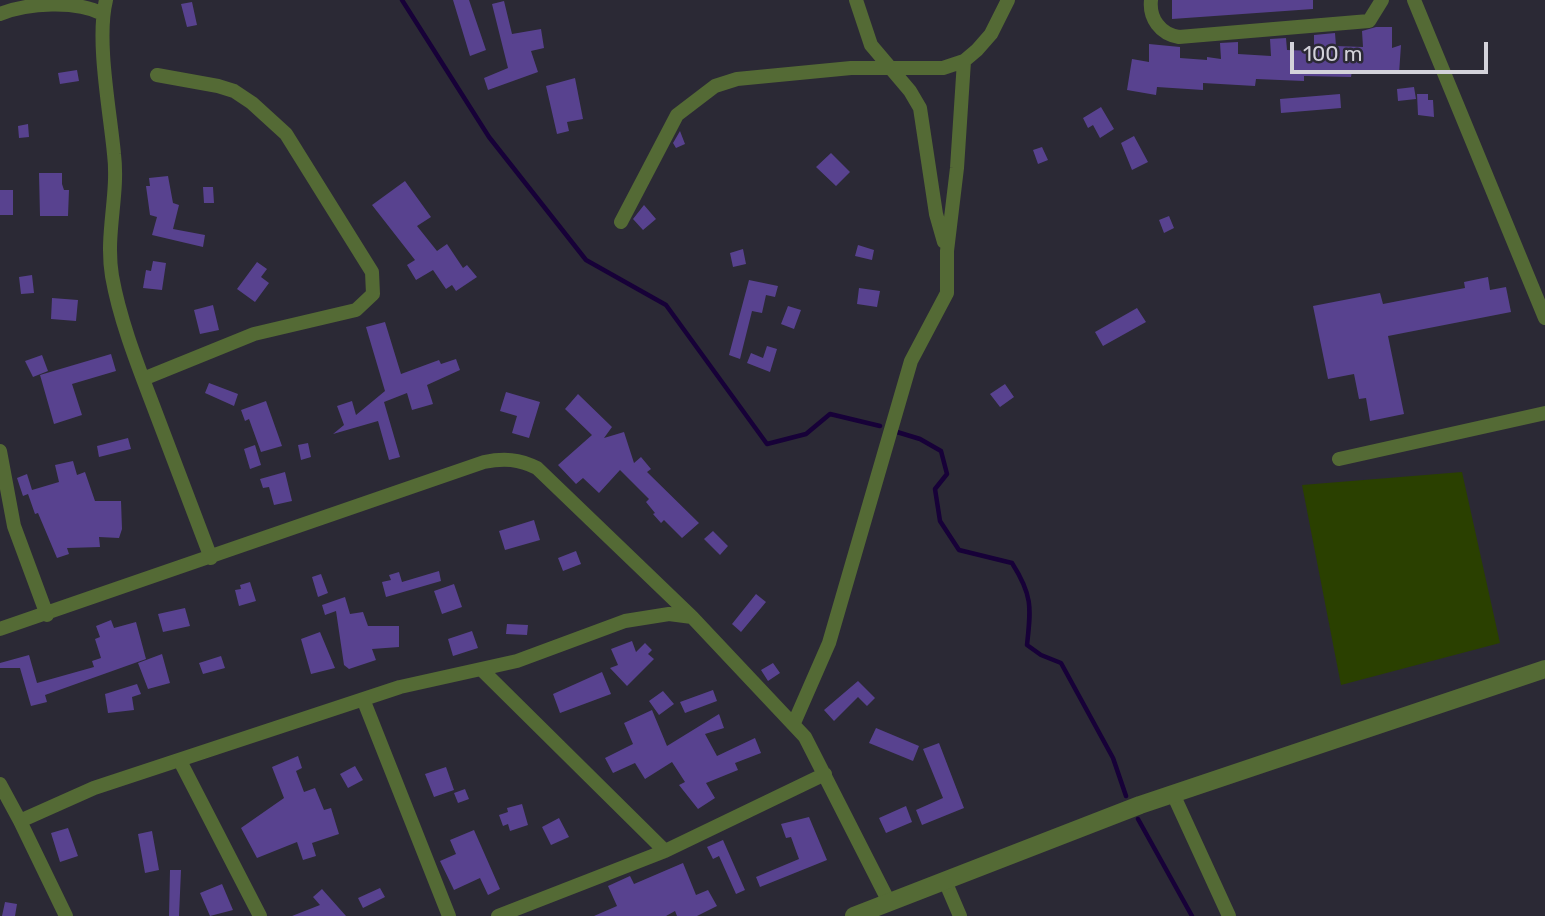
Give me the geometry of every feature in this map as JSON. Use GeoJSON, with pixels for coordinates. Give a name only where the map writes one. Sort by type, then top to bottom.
{"type":"FeatureCollection","features":[{"type":"Feature","properties":{"kind":"street"},"geometry":{"type":"LineString","coordinates":[[856,0],[870,45],[910,91],[920,108],[936,214],[947,251]]}},
{"type":"Feature","properties":{"kind":"street"},"geometry":{"type":"LineString","coordinates":[[621,222],[677,115],[715,86],[737,79],[851,68],[943,68],[964,61],[991,34],[1008,0]]}},
{"type":"Feature","properties":{"kind":"street"},"geometry":{"type":"LineString","coordinates":[[1151,0],[1151,13],[1155,21],[1170,36],[1179,37],[1369,21],[1382,0]]}},
{"type":"Feature","properties":{"kind":"street"},"geometry":{"type":"LineString","coordinates":[[1414,0],[1545,318]]}},
{"type":"Feature","properties":{"kind":"street"},"geometry":{"type":"LineString","coordinates":[[0,14],[36,6],[104,7],[116,172],[109,234],[118,306],[211,558]]}},
{"type":"Feature","properties":{"kind":"street"},"geometry":{"type":"LineString","coordinates":[[793,723],[829,643],[911,361],[947,293],[947,251],[957,168],[964,61]]}},
{"type":"Feature","properties":{"kind":"street"},"geometry":{"type":"LineString","coordinates":[[143,379],[254,334],[356,310],[373,294],[374,282],[372,272],[286,134],[234,91],[157,75]]}},
{"type":"Feature","properties":{"kind":"street"},"geometry":{"type":"LineString","coordinates":[[1339,459],[1545,413]]}},
{"type":"Feature","properties":{"kind":"street"},"geometry":{"type":"LineString","coordinates":[[0,451],[14,526],[47,615]]}},
{"type":"Feature","properties":{"kind":"street"},"geometry":{"type":"LineString","coordinates":[[0,629],[484,462],[502,459],[522,461],[537,468],[692,617],[793,723],[815,751],[889,902]]}},
{"type":"Feature","properties":{"kind":"street"},"geometry":{"type":"LineString","coordinates":[[20,821],[94,788],[400,687],[483,671],[565,645],[625,621],[650,615],[692,617]]}},
{"type":"Feature","properties":{"kind":"street"},"geometry":{"type":"LineString","coordinates":[[855,916],[1173,794],[1545,668]]}},
{"type":"Feature","properties":{"kind":"street"},"geometry":{"type":"LineString","coordinates":[[483,671],[665,851]]}},
{"type":"Feature","properties":{"kind":"street"},"geometry":{"type":"LineString","coordinates":[[363,699],[449,916]]}},
{"type":"Feature","properties":{"kind":"street"},"geometry":{"type":"LineString","coordinates":[[180,761],[260,916]]}},
{"type":"Feature","properties":{"kind":"street"},"geometry":{"type":"LineString","coordinates":[[498,916],[665,851],[825,775]]}},
{"type":"Feature","properties":{"kind":"street"},"geometry":{"type":"LineString","coordinates":[[0,784],[66,916]]}},
{"type":"Feature","properties":{"kind":"street"},"geometry":{"type":"LineString","coordinates":[[1173,794],[1229,916]]}},
{"type":"Feature","properties":{"kind":"street"},"geometry":{"type":"LineString","coordinates":[[946,881],[960,916]]}},
{"type":"Feature","properties":{"kind":"green space"},"geometry":{"type":"Polygon","coordinates":[[[1462,472],[1500,643],[1341,685],[1302,485],[1462,472]]]}},
{"type":"Feature","properties":{"kind":"building"},"geometry":{"type":"Polygon","coordinates":[[[453,0],[469,0],[486,50],[470,56],[453,0]]]}},
{"type":"Feature","properties":{"kind":"building"},"geometry":{"type":"Polygon","coordinates":[[[1172,0],[1313,0],[1313,9],[1172,19],[1172,0]]]}},
{"type":"Feature","properties":{"kind":"building"},"geometry":{"type":"Polygon","coordinates":[[[504,1],[512,34],[541,29],[544,48],[531,51],[538,72],[488,90],[484,78],[508,68],[492,4],[504,1]]]}},
{"type":"Feature","properties":{"kind":"building"},"geometry":{"type":"Polygon","coordinates":[[[192,2],[197,25],[187,27],[181,4],[192,2]]]}},
{"type":"Feature","properties":{"kind":"building"},"geometry":{"type":"Polygon","coordinates":[[[1376,27],[1392,27],[1392,48],[1401,45],[1399,74],[1352,71],[1351,77],[1304,76],[1304,81],[1256,79],[1255,86],[1203,83],[1203,90],[1157,87],[1156,95],[1127,90],[1132,59],[1149,62],[1149,44],[1180,47],[1180,58],[1221,59],[1220,43],[1238,42],[1238,54],[1271,56],[1270,39],[1286,38],[1287,50],[1314,51],[1314,35],[1335,33],[1336,46],[1363,47],[1362,31],[1376,27]]]}},
{"type":"Feature","properties":{"kind":"building"},"geometry":{"type":"Polygon","coordinates":[[[77,70],[79,81],[60,84],[58,73],[77,70]]]}},
{"type":"Feature","properties":{"kind":"building"},"geometry":{"type":"Polygon","coordinates":[[[575,78],[583,119],[567,122],[569,131],[557,134],[546,86],[575,78]]]}},
{"type":"Feature","properties":{"kind":"building"},"geometry":{"type":"Polygon","coordinates":[[[1414,87],[1416,99],[1398,101],[1397,89],[1414,87]]]}},
{"type":"Feature","properties":{"kind":"building"},"geometry":{"type":"Polygon","coordinates":[[[1340,94],[1341,108],[1281,113],[1280,99],[1340,94]]]}},
{"type":"Feature","properties":{"kind":"building"},"geometry":{"type":"Polygon","coordinates":[[[1417,94],[1428,94],[1428,100],[1433,100],[1434,117],[1418,115],[1417,94]]]}},
{"type":"Feature","properties":{"kind":"building"},"geometry":{"type":"Polygon","coordinates":[[[1101,107],[1114,129],[1100,138],[1093,125],[1088,128],[1083,118],[1101,107]]]}},
{"type":"Feature","properties":{"kind":"building"},"geometry":{"type":"Polygon","coordinates":[[[28,124],[29,137],[19,138],[18,126],[28,124]]]}},
{"type":"Feature","properties":{"kind":"building"},"geometry":{"type":"Polygon","coordinates":[[[680,131],[685,144],[676,148],[673,143],[680,131]]]}},
{"type":"Feature","properties":{"kind":"building"},"geometry":{"type":"Polygon","coordinates":[[[1134,136],[1148,162],[1132,170],[1121,143],[1134,136]]]}},
{"type":"Feature","properties":{"kind":"building"},"geometry":{"type":"Polygon","coordinates":[[[1042,147],[1048,160],[1038,164],[1033,150],[1042,147]]]}},
{"type":"Feature","properties":{"kind":"building"},"geometry":{"type":"Polygon","coordinates":[[[831,153],[850,172],[836,186],[816,167],[831,153]]]}},
{"type":"Feature","properties":{"kind":"building"},"geometry":{"type":"Polygon","coordinates":[[[39,173],[62,173],[64,190],[69,190],[68,216],[40,216],[39,173]]]}},
{"type":"Feature","properties":{"kind":"building"},"geometry":{"type":"Polygon","coordinates":[[[168,176],[173,203],[179,205],[173,229],[205,235],[203,247],[152,235],[157,217],[150,215],[146,186],[150,186],[149,178],[168,176]]]}},
{"type":"Feature","properties":{"kind":"building"},"geometry":{"type":"Polygon","coordinates":[[[405,181],[431,217],[417,226],[437,251],[447,244],[463,268],[467,265],[477,277],[456,291],[452,285],[446,289],[433,270],[416,280],[407,265],[415,260],[372,205],[405,181]]]}},
{"type":"Feature","properties":{"kind":"building"},"geometry":{"type":"Polygon","coordinates":[[[203,187],[213,187],[214,203],[204,203],[203,187]]]}},
{"type":"Feature","properties":{"kind":"building"},"geometry":{"type":"Polygon","coordinates":[[[0,190],[13,190],[13,215],[0,215],[0,190]]]}},
{"type":"Feature","properties":{"kind":"building"},"geometry":{"type":"Polygon","coordinates":[[[644,205],[656,219],[643,230],[633,219],[644,205]]]}},
{"type":"Feature","properties":{"kind":"building"},"geometry":{"type":"Polygon","coordinates":[[[1169,216],[1174,228],[1164,233],[1159,220],[1169,216]]]}},
{"type":"Feature","properties":{"kind":"building"},"geometry":{"type":"Polygon","coordinates":[[[858,245],[874,250],[872,260],[855,256],[858,245]]]}},
{"type":"Feature","properties":{"kind":"building"},"geometry":{"type":"Polygon","coordinates":[[[743,249],[746,264],[733,267],[730,253],[743,249]]]}},
{"type":"Feature","properties":{"kind":"building"},"geometry":{"type":"Polygon","coordinates":[[[153,261],[166,263],[162,290],[143,288],[146,270],[151,271],[153,261]]]}},
{"type":"Feature","properties":{"kind":"building"},"geometry":{"type":"Polygon","coordinates":[[[257,262],[267,269],[261,277],[269,283],[255,302],[237,289],[257,262]]]}},
{"type":"Feature","properties":{"kind":"building"},"geometry":{"type":"Polygon","coordinates":[[[32,275],[34,293],[21,294],[19,277],[32,275]]]}},
{"type":"Feature","properties":{"kind":"building"},"geometry":{"type":"Polygon","coordinates":[[[1488,277],[1490,290],[1506,287],[1511,312],[1388,336],[1404,414],[1370,421],[1366,398],[1359,399],[1354,374],[1328,379],[1313,306],[1380,293],[1383,304],[1465,288],[1464,282],[1488,277]]]}},
{"type":"Feature","properties":{"kind":"building"},"geometry":{"type":"Polygon","coordinates":[[[749,280],[778,286],[775,297],[766,295],[762,313],[752,311],[740,359],[729,355],[749,280]]]}},
{"type":"Feature","properties":{"kind":"building"},"geometry":{"type":"Polygon","coordinates":[[[859,288],[880,291],[877,307],[857,304],[859,288]]]}},
{"type":"Feature","properties":{"kind":"building"},"geometry":{"type":"Polygon","coordinates":[[[52,298],[78,300],[76,321],[51,319],[52,298]]]}},
{"type":"Feature","properties":{"kind":"building"},"geometry":{"type":"Polygon","coordinates":[[[213,305],[219,330],[200,334],[194,310],[213,305]]]}},
{"type":"Feature","properties":{"kind":"building"},"geometry":{"type":"Polygon","coordinates":[[[788,306],[801,310],[794,329],[781,324],[788,306]]]}},
{"type":"Feature","properties":{"kind":"building"},"geometry":{"type":"Polygon","coordinates":[[[1137,308],[1146,322],[1103,346],[1095,332],[1137,308]]]}},
{"type":"Feature","properties":{"kind":"building"},"geometry":{"type":"Polygon","coordinates":[[[385,322],[401,374],[439,360],[441,364],[456,359],[460,370],[427,385],[433,404],[412,410],[407,393],[384,402],[400,457],[389,460],[378,421],[333,434],[344,425],[337,406],[352,401],[356,415],[385,391],[366,327],[385,322]]]}},
{"type":"Feature","properties":{"kind":"building"},"geometry":{"type":"Polygon","coordinates":[[[767,346],[777,349],[770,372],[747,363],[751,353],[763,358],[767,346]]]}},
{"type":"Feature","properties":{"kind":"building"},"geometry":{"type":"Polygon","coordinates":[[[111,354],[116,371],[72,384],[82,415],[54,424],[40,375],[111,354]]]}},
{"type":"Feature","properties":{"kind":"building"},"geometry":{"type":"Polygon","coordinates":[[[42,355],[48,371],[33,377],[25,361],[42,355]]]}},
{"type":"Feature","properties":{"kind":"building"},"geometry":{"type":"Polygon","coordinates":[[[209,383],[238,394],[234,406],[205,393],[209,383]]]}},
{"type":"Feature","properties":{"kind":"building"},"geometry":{"type":"Polygon","coordinates":[[[1005,384],[1014,397],[1000,407],[990,394],[1005,384]]]}},
{"type":"Feature","properties":{"kind":"building"},"geometry":{"type":"Polygon","coordinates":[[[506,392],[540,402],[529,438],[512,433],[517,416],[500,411],[506,392]]]}},
{"type":"Feature","properties":{"kind":"building"},"geometry":{"type":"Polygon","coordinates":[[[578,394],[612,427],[604,438],[624,432],[634,463],[641,457],[651,469],[647,472],[699,523],[682,538],[664,520],[661,523],[646,502],[649,499],[620,470],[599,493],[583,478],[576,484],[558,465],[592,435],[565,409],[578,394]]]}},
{"type":"Feature","properties":{"kind":"building"},"geometry":{"type":"Polygon","coordinates":[[[266,401],[282,446],[261,452],[249,419],[245,421],[241,410],[266,401]]]}},
{"type":"Feature","properties":{"kind":"building"},"geometry":{"type":"Polygon","coordinates":[[[128,438],[131,449],[99,457],[97,446],[128,438]]]}},
{"type":"Feature","properties":{"kind":"building"},"geometry":{"type":"Polygon","coordinates":[[[308,443],[311,457],[301,460],[298,445],[308,443]]]}},
{"type":"Feature","properties":{"kind":"building"},"geometry":{"type":"Polygon","coordinates":[[[255,445],[261,465],[250,469],[244,449],[255,445]]]}},
{"type":"Feature","properties":{"kind":"building"},"geometry":{"type":"Polygon","coordinates":[[[73,461],[77,475],[85,472],[95,501],[121,501],[122,529],[119,538],[99,537],[100,547],[67,548],[69,554],[57,558],[38,513],[35,514],[28,494],[23,496],[17,478],[27,474],[32,490],[59,482],[55,465],[73,461]]]}},
{"type":"Feature","properties":{"kind":"building"},"geometry":{"type":"Polygon","coordinates":[[[285,472],[292,501],[274,505],[269,487],[263,488],[260,479],[285,472]]]}},
{"type":"Feature","properties":{"kind":"building"},"geometry":{"type":"Polygon","coordinates":[[[534,520],[540,540],[505,550],[499,531],[534,520]]]}},
{"type":"Feature","properties":{"kind":"building"},"geometry":{"type":"Polygon","coordinates":[[[713,531],[728,546],[720,555],[704,539],[713,531]]]}},
{"type":"Feature","properties":{"kind":"building"},"geometry":{"type":"Polygon","coordinates":[[[576,551],[581,564],[563,571],[558,558],[576,551]]]}},
{"type":"Feature","properties":{"kind":"building"},"geometry":{"type":"Polygon","coordinates":[[[439,571],[441,581],[386,597],[382,582],[391,580],[389,575],[399,572],[402,582],[439,571]]]}},
{"type":"Feature","properties":{"kind":"building"},"geometry":{"type":"Polygon","coordinates":[[[321,574],[328,593],[318,597],[312,577],[321,574]]]}},
{"type":"Feature","properties":{"kind":"building"},"geometry":{"type":"Polygon","coordinates":[[[250,582],[256,601],[239,606],[235,590],[250,582]]]}},
{"type":"Feature","properties":{"kind":"building"},"geometry":{"type":"Polygon","coordinates":[[[454,584],[462,607],[442,614],[434,591],[454,584]]]}},
{"type":"Feature","properties":{"kind":"building"},"geometry":{"type":"Polygon","coordinates":[[[756,594],[766,602],[741,632],[732,624],[756,594]]]}},
{"type":"Feature","properties":{"kind":"building"},"geometry":{"type":"Polygon","coordinates":[[[345,597],[350,614],[363,612],[368,626],[399,626],[399,647],[372,649],[376,660],[349,669],[344,665],[336,611],[325,615],[322,605],[345,597]]]}},
{"type":"Feature","properties":{"kind":"building"},"geometry":{"type":"Polygon","coordinates":[[[185,608],[190,626],[163,632],[158,614],[185,608]]]}},
{"type":"Feature","properties":{"kind":"building"},"geometry":{"type":"Polygon","coordinates":[[[111,620],[114,628],[136,622],[146,659],[45,695],[47,702],[31,706],[20,668],[0,668],[0,663],[29,655],[37,683],[94,667],[92,661],[101,658],[95,639],[100,637],[96,626],[111,620]]]}},
{"type":"Feature","properties":{"kind":"building"},"geometry":{"type":"Polygon","coordinates":[[[507,624],[528,625],[527,635],[506,634],[507,624]]]}},
{"type":"Feature","properties":{"kind":"building"},"geometry":{"type":"Polygon","coordinates":[[[472,631],[478,648],[453,656],[448,639],[472,631]]]}},
{"type":"Feature","properties":{"kind":"building"},"geometry":{"type":"Polygon","coordinates":[[[320,632],[335,668],[311,674],[301,639],[320,632]]]}},
{"type":"Feature","properties":{"kind":"building"},"geometry":{"type":"Polygon","coordinates":[[[632,641],[636,652],[645,643],[652,650],[648,654],[654,659],[627,686],[610,668],[618,665],[611,649],[632,641]]]}},
{"type":"Feature","properties":{"kind":"building"},"geometry":{"type":"Polygon","coordinates":[[[162,654],[170,683],[148,689],[138,663],[162,654]]]}},
{"type":"Feature","properties":{"kind":"building"},"geometry":{"type":"Polygon","coordinates":[[[221,656],[225,668],[203,674],[199,663],[221,656]]]}},
{"type":"Feature","properties":{"kind":"building"},"geometry":{"type":"Polygon","coordinates":[[[773,663],[780,673],[768,681],[761,670],[773,663]]]}},
{"type":"Feature","properties":{"kind":"building"},"geometry":{"type":"Polygon","coordinates":[[[602,672],[611,694],[560,713],[553,694],[602,672]]]}},
{"type":"Feature","properties":{"kind":"building"},"geometry":{"type":"Polygon","coordinates":[[[858,681],[875,698],[867,706],[858,697],[834,721],[824,710],[858,681]]]}},
{"type":"Feature","properties":{"kind":"building"},"geometry":{"type":"Polygon","coordinates":[[[137,684],[141,694],[132,697],[134,710],[108,713],[105,694],[137,684]]]}},
{"type":"Feature","properties":{"kind":"building"},"geometry":{"type":"Polygon","coordinates":[[[713,690],[717,701],[685,713],[680,702],[713,690]]]}},
{"type":"Feature","properties":{"kind":"building"},"geometry":{"type":"Polygon","coordinates":[[[663,691],[674,704],[659,715],[649,701],[663,691]]]}},
{"type":"Feature","properties":{"kind":"building"},"geometry":{"type":"Polygon","coordinates":[[[652,710],[667,746],[719,714],[724,728],[705,734],[717,756],[755,738],[761,753],[735,763],[738,770],[706,783],[715,798],[698,809],[679,785],[685,782],[672,762],[645,779],[635,763],[613,773],[605,758],[633,744],[624,723],[652,710]]]}},
{"type":"Feature","properties":{"kind":"building"},"geometry":{"type":"Polygon","coordinates":[[[876,728],[919,746],[913,761],[869,743],[876,728]]]}},
{"type":"Feature","properties":{"kind":"building"},"geometry":{"type":"Polygon","coordinates":[[[939,743],[964,808],[922,825],[916,810],[943,798],[923,749],[939,743]]]}},
{"type":"Feature","properties":{"kind":"building"},"geometry":{"type":"Polygon","coordinates":[[[298,756],[302,768],[296,771],[304,792],[315,788],[324,810],[331,808],[339,834],[312,843],[316,856],[303,860],[297,842],[257,858],[241,828],[284,798],[272,767],[298,756]]]}},
{"type":"Feature","properties":{"kind":"building"},"geometry":{"type":"Polygon","coordinates":[[[355,766],[363,780],[348,788],[340,774],[355,766]]]}},
{"type":"Feature","properties":{"kind":"building"},"geometry":{"type":"Polygon","coordinates":[[[446,767],[454,790],[434,797],[425,774],[446,767]]]}},
{"type":"Feature","properties":{"kind":"building"},"geometry":{"type":"Polygon","coordinates":[[[465,789],[469,799],[458,803],[454,793],[465,789]]]}},
{"type":"Feature","properties":{"kind":"building"},"geometry":{"type":"Polygon","coordinates":[[[522,804],[528,825],[510,831],[508,824],[503,826],[499,815],[508,812],[507,808],[522,804]]]}},
{"type":"Feature","properties":{"kind":"building"},"geometry":{"type":"Polygon","coordinates":[[[906,806],[912,822],[886,833],[879,818],[906,806]]]}},
{"type":"Feature","properties":{"kind":"building"},"geometry":{"type":"Polygon","coordinates":[[[809,817],[827,860],[760,887],[756,877],[799,859],[791,837],[786,838],[781,824],[809,817]]]}},
{"type":"Feature","properties":{"kind":"building"},"geometry":{"type":"Polygon","coordinates":[[[559,818],[569,837],[551,845],[542,827],[559,818]]]}},
{"type":"Feature","properties":{"kind":"building"},"geometry":{"type":"Polygon","coordinates":[[[68,828],[78,856],[60,862],[51,833],[68,828]]]}},
{"type":"Feature","properties":{"kind":"building"},"geometry":{"type":"Polygon","coordinates":[[[474,830],[500,889],[488,895],[480,878],[454,890],[440,861],[456,854],[450,840],[474,830]]]}},
{"type":"Feature","properties":{"kind":"building"},"geometry":{"type":"Polygon","coordinates":[[[152,831],[159,870],[145,873],[138,834],[152,831]]]}},
{"type":"Feature","properties":{"kind":"building"},"geometry":{"type":"Polygon","coordinates":[[[723,840],[745,890],[736,894],[719,856],[713,859],[707,847],[723,840]]]}},
{"type":"Feature","properties":{"kind":"building"},"geometry":{"type":"Polygon","coordinates":[[[683,863],[696,895],[708,890],[717,906],[697,916],[677,916],[675,911],[666,916],[594,916],[617,906],[608,886],[630,876],[634,884],[683,863]]]}},
{"type":"Feature","properties":{"kind":"building"},"geometry":{"type":"Polygon","coordinates":[[[170,870],[181,870],[179,916],[169,916],[170,870]]]}},
{"type":"Feature","properties":{"kind":"building"},"geometry":{"type":"Polygon","coordinates":[[[222,884],[233,910],[210,916],[200,893],[222,884]]]}},
{"type":"Feature","properties":{"kind":"building"},"geometry":{"type":"Polygon","coordinates":[[[380,888],[385,897],[363,908],[358,898],[380,888]]]}},
{"type":"Feature","properties":{"kind":"building"},"geometry":{"type":"Polygon","coordinates":[[[322,889],[346,916],[292,916],[320,905],[313,897],[322,889]]]}},
{"type":"Feature","properties":{"kind":"building"},"geometry":{"type":"Polygon","coordinates":[[[5,902],[17,904],[15,916],[2,916],[5,902]]]}},
{"type":"Feature","properties":{"kind":"waterway"},"geometry":{"type":"LineString","coordinates":[[402,0],[489,137],[586,260],[666,305],[767,444],[806,434],[830,414],[880,426]]}},
{"type":"Feature","properties":{"kind":"waterway"},"geometry":{"type":"LineString","coordinates":[[897,432],[920,439],[941,451],[947,474],[935,489],[940,521],[959,550],[1012,563],[1024,585],[1029,602],[1027,645],[1041,655],[1061,663],[1113,758],[1126,796]]}},
{"type":"Feature","properties":{"kind":"waterway"},"geometry":{"type":"LineString","coordinates":[[1138,819],[1192,916]]}}]}
